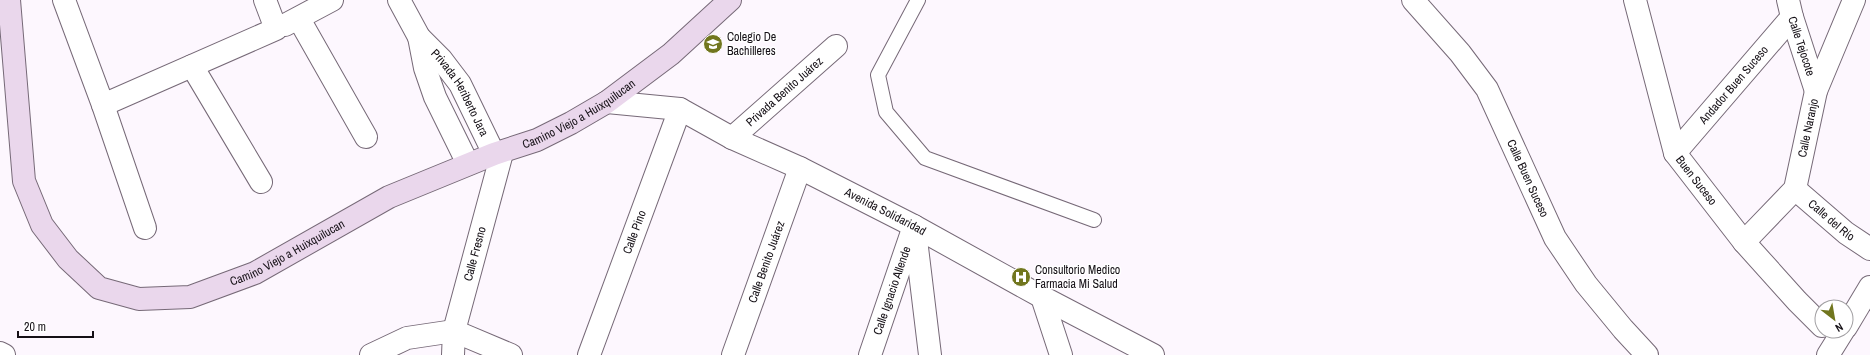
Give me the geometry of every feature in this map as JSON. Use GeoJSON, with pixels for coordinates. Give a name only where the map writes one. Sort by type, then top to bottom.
{"type":"FeatureCollection","features":[{"type":"Feature","properties":{"kind":"main road","name":"Camino Viejo a Huixquilucan"},"geometry":{"type":"LineString","coordinates":[[9,0],[24,181],[42,225],[68,259],[99,288],[139,299],[190,297],[255,273],[389,197],[468,164],[537,140],[571,123],[606,102],[671,54],[730,0]]}},
{"type":"Feature","properties":{"kind":"street"},"geometry":{"type":"LineString","coordinates":[[64,0],[103,105],[145,228]]}},
{"type":"Feature","properties":{"kind":"street"},"geometry":{"type":"LineString","coordinates":[[265,0],[276,29]]}},
{"type":"Feature","properties":{"kind":"street"},"geometry":{"type":"LineString","coordinates":[[103,105],[299,19],[332,0]]}},
{"type":"Feature","properties":{"kind":"street","name":"Privada Heriberto Jara"},"geometry":{"type":"LineString","coordinates":[[399,0],[419,37],[441,59],[460,84],[498,153]]}},
{"type":"Feature","properties":{"kind":"street","name":"Calle Buen Suceso"},"geometry":{"type":"LineString","coordinates":[[1413,0],[1460,53],[1486,89],[1555,238],[1586,284],[1623,329],[1647,355]]}},
{"type":"Feature","properties":{"kind":"street","name":"Buen Suceso"},"geometry":{"type":"LineString","coordinates":[[1635,0],[1675,153],[1744,242],[1797,301],[1814,317]]}},
{"type":"Feature","properties":{"kind":"street","name":"Calle Naranjo"},"geometry":{"type":"LineString","coordinates":[[1795,189],[1816,91],[1854,0]]}},
{"type":"Feature","properties":{"kind":"street","name":"Andador Buen Suceso"},"geometry":{"type":"LineString","coordinates":[[1675,153],[1790,8]]}},
{"type":"Feature","properties":{"kind":"street","name":"Calle Tejocote"},"geometry":{"type":"LineString","coordinates":[[1790,8],[1816,91]]}},
{"type":"Feature","properties":{"kind":"street"},"geometry":{"type":"LineString","coordinates":[[299,19],[366,136]]}},
{"type":"Feature","properties":{"kind":"street","name":"Privada Heriberto Jara"},"geometry":{"type":"LineString","coordinates":[[419,37],[425,68],[435,97],[468,164]]}},
{"type":"Feature","properties":{"kind":"street","name":"Privada Benito Juárez"},"geometry":{"type":"LineString","coordinates":[[732,138],[836,46]]}},
{"type":"Feature","properties":{"kind":"street"},"geometry":{"type":"LineString","coordinates":[[192,66],[261,182]]}},
{"type":"Feature","properties":{"kind":"street","name":"Avenida Solidaridad"},"geometry":{"type":"LineString","coordinates":[[606,102],[680,108],[732,138],[800,168],[914,226],[1042,297],[1153,355]]}},
{"type":"Feature","properties":{"kind":"street","name":"Calle Pino"},"geometry":{"type":"LineString","coordinates":[[589,355],[680,108]]}},
{"type":"Feature","properties":{"kind":"street","name":"Calle Fresno"},"geometry":{"type":"LineString","coordinates":[[453,355],[454,331],[498,153]]}},
{"type":"Feature","properties":{"kind":"street","name":"Calle Benito Juárez"},"geometry":{"type":"LineString","coordinates":[[733,355],[800,168]]}},
{"type":"Feature","properties":{"kind":"street"},"geometry":{"type":"LineString","coordinates":[[1744,242],[1795,189]]}},
{"type":"Feature","properties":{"kind":"street","name":"Calle del Río"},"geometry":{"type":"LineString","coordinates":[[1795,189],[1846,233],[1870,249]]}},
{"type":"Feature","properties":{"kind":"street"},"geometry":{"type":"LineString","coordinates":[[914,226],[930,355]]}},
{"type":"Feature","properties":{"kind":"street","name":"Calle Ignacio Allende"},"geometry":{"type":"LineString","coordinates":[[870,355],[914,226]]}},
{"type":"Feature","properties":{"kind":"street"},"geometry":{"type":"LineString","coordinates":[[1854,308],[1870,287]]}},
{"type":"Feature","properties":{"kind":"street"},"geometry":{"type":"LineString","coordinates":[[1042,297],[1061,355]]}},
{"type":"Feature","properties":{"kind":"street"},"geometry":{"type":"LineString","coordinates":[[371,355],[407,338],[454,331],[511,355]]}},
{"type":"Feature","properties":{"kind":"street"},"geometry":{"type":"LineString","coordinates":[[0,353],[4,355]]}},
{"type":"Feature","properties":{"kind":"lane"},"geometry":{"type":"LineString","coordinates":[[918,0],[878,75],[886,112],[925,158],[1094,220]]}},
{"type":"Feature","properties":{"kind":"place","name":"Colegio De Bachilleres"},"geometry":{"type":"Point","coordinates":[713,44]}},
{"type":"Feature","properties":{"kind":"place","name":"Consultorio Medico Farmacia Mi Salud"},"geometry":{"type":"Point","coordinates":[1021,277]}}]}
